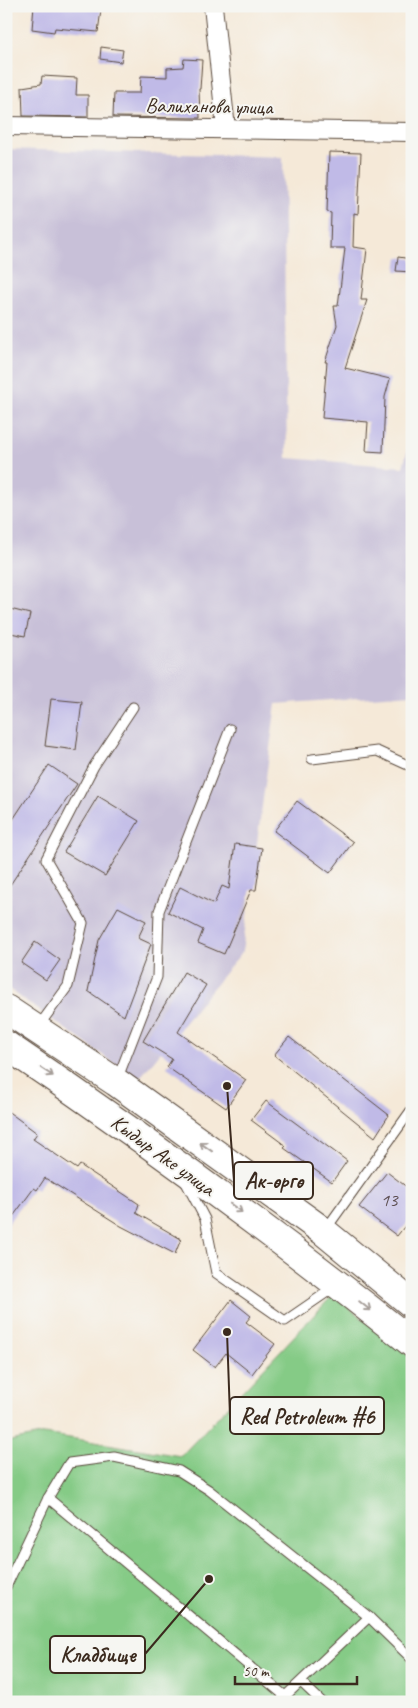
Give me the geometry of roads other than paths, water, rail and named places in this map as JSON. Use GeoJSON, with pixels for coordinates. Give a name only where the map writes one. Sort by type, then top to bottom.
{"type":"FeatureCollection","features":[{"type":"Feature","properties":{"kind":"highway","name":"Кыдыр Аке улица"},"geometry":{"type":"LineString","coordinates":[[6,1009],[116,1082],[324,1232],[412,1304]]}},
{"type":"Feature","properties":{"kind":"highway","name":"Кыдыр Аке улица"},"geometry":{"type":"LineString","coordinates":[[6,1045],[97,1107],[304,1258],[412,1343]]}},
{"type":"Feature","properties":{"kind":"highway"},"geometry":{"type":"LineString","coordinates":[[97,1107],[116,1082]]}},
{"type":"Feature","properties":{"kind":"highway"},"geometry":{"type":"LineString","coordinates":[[304,1258],[324,1232]]}},
{"type":"Feature","properties":{"kind":"highway"},"geometry":{"type":"LineString","coordinates":[[339,1285],[359,1261]]}},
{"type":"Feature","properties":{"kind":"street"},"geometry":{"type":"LineString","coordinates":[[213,6],[226,129]]}},
{"type":"Feature","properties":{"kind":"street","name":"Валиханова улица"},"geometry":{"type":"LineString","coordinates":[[6,126],[412,132]]}},
{"type":"Feature","properties":{"kind":"lane"},"geometry":{"type":"LineString","coordinates":[[36,1029],[68,986],[83,923],[46,859],[94,766],[133,707]]}},
{"type":"Feature","properties":{"kind":"lane"},"geometry":{"type":"LineString","coordinates":[[116,1082],[158,977],[159,911],[230,729]]}},
{"type":"Feature","properties":{"kind":"lane"},"geometry":{"type":"LineString","coordinates":[[312,759],[377,751],[412,768]]}},
{"type":"Feature","properties":{"kind":"lane"},"geometry":{"type":"LineString","coordinates":[[324,1232],[412,1109]]}},
{"type":"Feature","properties":{"kind":"lane"},"geometry":{"type":"LineString","coordinates":[[177,1165],[205,1219],[216,1273],[285,1321],[339,1285]]}},
{"type":"Feature","properties":{"kind":"lane"},"geometry":{"type":"LineString","coordinates":[[6,1587],[48,1498],[69,1464],[114,1456],[179,1471],[209,1490],[369,1618],[412,1659]]}},
{"type":"Feature","properties":{"kind":"lane"},"geometry":{"type":"LineString","coordinates":[[48,1498],[282,1699],[369,1618]]}},
{"type":"Feature","properties":{"kind":"lane"},"geometry":{"type":"LineString","coordinates":[[300,1682],[322,1702]]}},
{"type":"Feature","properties":{"kind":"place","name":"Ак-өргө"},"geometry":{"type":"Point","coordinates":[227,1086]}},
{"type":"Feature","properties":{"kind":"place","name":"Red Petroleum #6"},"geometry":{"type":"Point","coordinates":[227,1332]}},
{"type":"Feature","properties":{"kind":"place","name":"Кладбище"},"geometry":{"type":"Point","coordinates":[209,1579]}}]}
